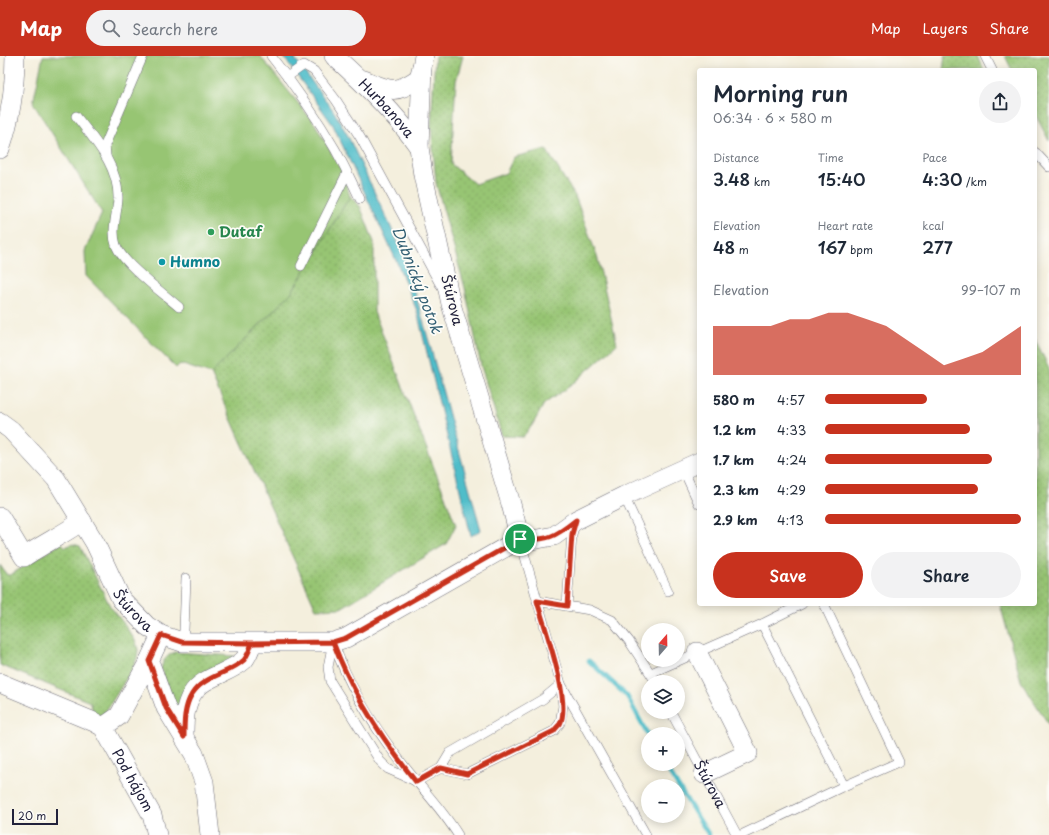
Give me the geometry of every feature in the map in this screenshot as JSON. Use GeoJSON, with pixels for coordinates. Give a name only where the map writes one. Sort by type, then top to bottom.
{"type":"FeatureCollection","features":[{"type":"Feature","properties":{"kind":"street","name":"Hurbanova"},"geometry":{"type":"LineString","coordinates":[[334,56],[359,78],[390,110],[419,147]]}},
{"type":"Feature","properties":{"kind":"street"},"geometry":{"type":"LineString","coordinates":[[0,149],[5,133],[12,94],[10,62]]}},
{"type":"Feature","properties":{"kind":"street"},"geometry":{"type":"LineString","coordinates":[[359,78],[382,88],[398,90],[408,86],[419,78],[423,62]]}},
{"type":"Feature","properties":{"kind":"street","name":"Štúrova"},"geometry":{"type":"LineString","coordinates":[[423,62],[419,147],[423,175],[451,304],[511,504],[520,539]]}},
{"type":"Feature","properties":{"kind":"street","name":"Štúrova"},"geometry":{"type":"LineString","coordinates":[[0,422],[11,430],[56,479],[95,543],[121,599],[147,626],[161,635],[182,642],[333,642],[346,638],[520,539],[532,540],[554,536],[576,520],[624,496],[691,466]]}},
{"type":"Feature","properties":{"kind":"street"},"geometry":{"type":"LineString","coordinates":[[0,518],[24,557],[65,533],[82,521]]}},
{"type":"Feature","properties":{"kind":"street"},"geometry":{"type":"LineString","coordinates":[[0,683],[103,727],[119,716],[149,661],[161,635]]}},
{"type":"Feature","properties":{"kind":"street"},"geometry":{"type":"LineString","coordinates":[[184,737],[185,714],[192,693],[202,684],[232,668],[244,659],[250,651],[252,643]]}},
{"type":"Feature","properties":{"kind":"street"},"geometry":{"type":"LineString","coordinates":[[698,652],[748,753],[704,774]]}},
{"type":"Feature","properties":{"kind":"street"},"geometry":{"type":"LineString","coordinates":[[149,661],[166,708],[194,754],[204,782],[210,835]]}},
{"type":"Feature","properties":{"kind":"street","name":"Pod hájom"},"geometry":{"type":"LineString","coordinates":[[103,727],[152,815],[156,835]]}},
{"type":"Feature","properties":{"kind":"lane"},"geometry":{"type":"LineString","coordinates":[[107,158],[105,145],[143,56]]}},
{"type":"Feature","properties":{"kind":"lane"},"geometry":{"type":"LineString","coordinates":[[270,56],[288,76],[318,121],[336,150],[360,199]]}},
{"type":"Feature","properties":{"kind":"lane"},"geometry":{"type":"LineString","coordinates":[[985,56],[991,68]]}},
{"type":"Feature","properties":{"kind":"lane"},"geometry":{"type":"LineString","coordinates":[[288,76],[304,65],[314,71],[327,88],[360,137],[451,304]]}},
{"type":"Feature","properties":{"kind":"lane"},"geometry":{"type":"LineString","coordinates":[[76,116],[107,158],[115,177],[118,198],[114,236],[116,246],[123,258],[179,307]]}},
{"type":"Feature","properties":{"kind":"lane"},"geometry":{"type":"LineString","coordinates":[[1037,154],[1049,167]]}},
{"type":"Feature","properties":{"kind":"lane"},"geometry":{"type":"LineString","coordinates":[[302,266],[347,173]]}},
{"type":"Feature","properties":{"kind":"lane"},"geometry":{"type":"LineString","coordinates":[[691,466],[697,494]]}},
{"type":"Feature","properties":{"kind":"lane"},"geometry":{"type":"LineString","coordinates":[[624,496],[668,591]]}},
{"type":"Feature","properties":{"kind":"lane"},"geometry":{"type":"LineString","coordinates":[[567,606],[572,534],[576,520]]}},
{"type":"Feature","properties":{"kind":"lane","name":"Štúrova"},"geometry":{"type":"LineString","coordinates":[[520,539],[561,684],[646,835]]}},
{"type":"Feature","properties":{"kind":"lane"},"geometry":{"type":"LineString","coordinates":[[182,642],[184,630],[186,578]]}},
{"type":"Feature","properties":{"kind":"lane"},"geometry":{"type":"LineString","coordinates":[[537,601],[590,610],[612,620],[629,641],[651,673],[762,624],[798,606]]}},
{"type":"Feature","properties":{"kind":"lane"},"geometry":{"type":"LineString","coordinates":[[740,835],[899,762],[825,606]]}},
{"type":"Feature","properties":{"kind":"lane"},"geometry":{"type":"LineString","coordinates":[[762,624],[844,786]]}},
{"type":"Feature","properties":{"kind":"lane"},"geometry":{"type":"LineString","coordinates":[[333,642],[328,667],[330,681],[337,694],[380,761],[388,769],[416,782]]}},
{"type":"Feature","properties":{"kind":"lane"},"geometry":{"type":"LineString","coordinates":[[333,642],[340,663],[358,698],[397,758],[450,822],[458,835]]}},
{"type":"Feature","properties":{"kind":"lane"},"geometry":{"type":"LineString","coordinates":[[416,782],[441,768],[450,753],[543,699],[561,684]]}},
{"type":"Feature","properties":{"kind":"lane"},"geometry":{"type":"LineString","coordinates":[[441,768],[467,774],[554,731],[560,723],[563,706],[561,684]]}},
{"type":"Feature","properties":{"kind":"lane","name":"Štúrova"},"geometry":{"type":"LineString","coordinates":[[675,719],[737,835]]}},
{"type":"Feature","properties":{"kind":"green space","name":"Dutaf"},"geometry":{"type":"Polygon","coordinates":[[[43,56],[260,56],[315,124],[341,170],[350,196],[291,293],[211,374],[180,364],[176,368],[86,276],[85,251],[102,213],[33,103],[43,56]]]}},
{"type":"Feature","properties":{"kind":"green space"},"geometry":{"type":"Polygon","coordinates":[[[435,56],[463,56],[456,81],[451,164],[475,184],[506,173],[514,157],[546,149],[575,196],[597,256],[617,344],[570,386],[544,404],[533,424],[523,437],[502,436],[481,366],[465,288],[436,183],[431,125],[435,56]]]}},
{"type":"Feature","properties":{"kind":"green space"},"geometry":{"type":"Polygon","coordinates":[[[945,56],[978,56],[983,68],[943,68],[945,56]]]}},
{"type":"Feature","properties":{"kind":"green space"},"geometry":{"type":"Polygon","coordinates":[[[1005,56],[1049,56],[1049,141],[1037,118],[1037,68],[1011,68],[1005,56]]]}},
{"type":"Feature","properties":{"kind":"green space"},"geometry":{"type":"Polygon","coordinates":[[[350,196],[360,206],[374,242],[374,312],[456,525],[446,544],[341,608],[316,609],[211,374],[291,293],[350,196]]]}},
{"type":"Feature","properties":{"kind":"green space"},"geometry":{"type":"Polygon","coordinates":[[[1037,343],[1049,368],[1049,725],[1021,681],[1001,606],[1037,606],[1037,343]]]}},
{"type":"Feature","properties":{"kind":"green space"},"geometry":{"type":"Polygon","coordinates":[[[62,543],[65,547],[73,544],[80,546],[110,606],[136,642],[138,650],[133,668],[104,714],[98,717],[93,715],[90,702],[0,665],[0,565],[7,575],[10,575],[62,543]]]}},
{"type":"Feature","properties":{"kind":"green space"},"geometry":{"type":"Polygon","coordinates":[[[175,652],[235,656],[201,679],[179,720],[161,669],[165,659],[175,652]]]}},
{"type":"Feature","properties":{"kind":"water"},"geometry":{"type":"Polygon","coordinates":[[[283,56],[293,56],[333,110],[347,134],[404,255],[481,530],[471,536],[417,311],[396,260],[333,125],[283,56]]]}},
{"type":"Feature","properties":{"kind":"waterway","name":"Dubnický potok"},"geometry":{"type":"LineString","coordinates":[[589,661],[627,696],[644,727]]}},
{"type":"Feature","properties":{"kind":"waterway","name":"Dubnický potok"},"geometry":{"type":"LineString","coordinates":[[668,771],[709,835]]}},
{"type":"Feature","properties":{"kind":"place","name":"Dutaf"},"geometry":{"type":"Point","coordinates":[211,232]}},
{"type":"Feature","properties":{"kind":"place","name":"Humno"},"geometry":{"type":"Point","coordinates":[162,262]}},
{"type":"Feature","properties":{"kind":"route"},"geometry":{"type":"LineString","coordinates":[[520,539],[346,638],[333,642],[252,643],[182,642],[161,635],[149,661],[166,708],[184,737],[185,714],[192,693],[202,684],[232,668],[244,659],[250,651],[252,643],[293,642],[333,642],[340,663],[358,698],[397,758],[416,782],[441,768],[467,774],[554,731],[560,723],[563,706],[561,684],[537,601],[567,606],[572,534],[576,520],[563,531],[554,536],[532,540],[520,539]]}}]}
